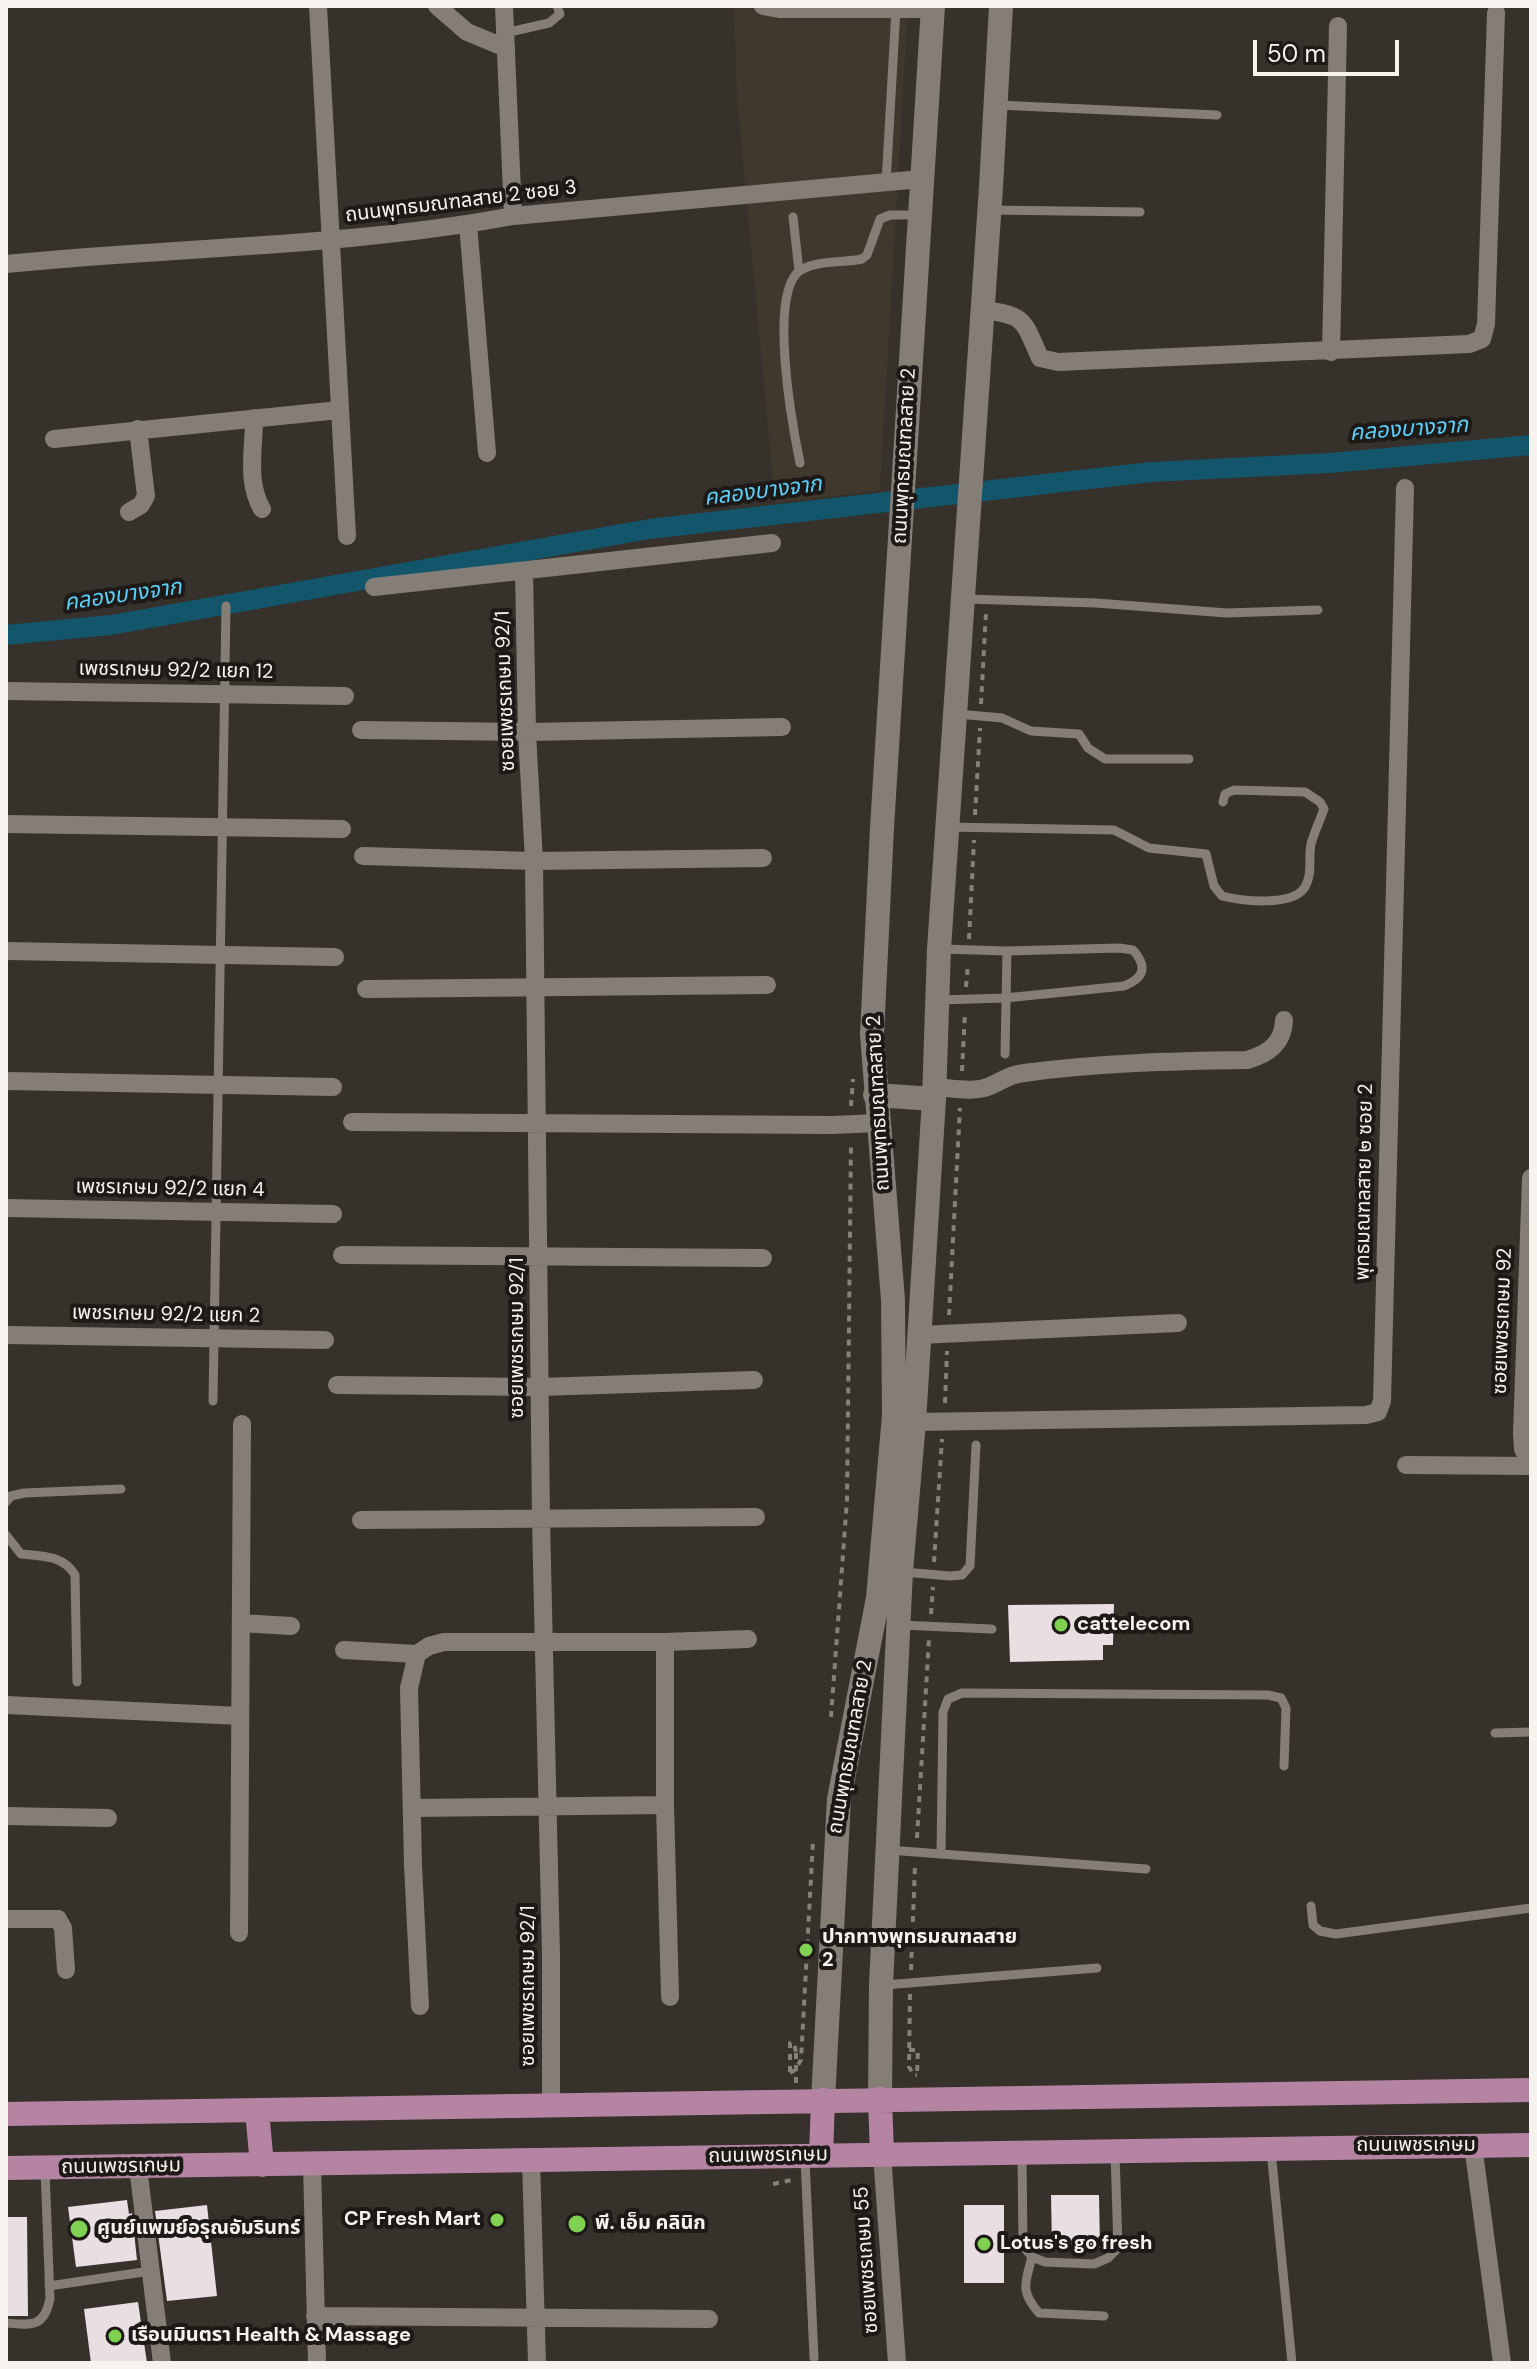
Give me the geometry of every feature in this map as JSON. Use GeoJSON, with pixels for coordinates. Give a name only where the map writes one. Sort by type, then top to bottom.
{"type":"FeatureCollection","features":[{"type":"Feature","properties":{"kind":"main road","name":"ถนนพุทธมณฑลสาย 2"},"geometry":{"type":"LineString","coordinates":[[880,2099],[886,1850],[901,1571],[914,1422],[934,1093],[939,949],[990,210],[1001,6]]}},
{"type":"Feature","properties":{"kind":"main road","name":"ถนนพุทธมณฑลสาย 2"},"geometry":{"type":"LineString","coordinates":[[823,2100],[839,1799],[878,1598],[894,1415],[893,1300],[875,1095],[873,1018],[933,7]]}},
{"type":"Feature","properties":{"kind":"main road"},"geometry":{"type":"LineString","coordinates":[[875,1095],[934,1093]]}},
{"type":"Feature","properties":{"kind":"main road"},"geometry":{"type":"LineString","coordinates":[[6,2114],[1531,2090]]}},
{"type":"Feature","properties":{"kind":"main road"},"geometry":{"type":"LineString","coordinates":[[880,2099],[882,2154]]}},
{"type":"Feature","properties":{"kind":"main road"},"geometry":{"type":"LineString","coordinates":[[813,2155],[823,2100]]}},
{"type":"Feature","properties":{"kind":"main road"},"geometry":{"type":"LineString","coordinates":[[257,2111],[262,2165]]}},
{"type":"Feature","properties":{"kind":"main road","name":"ถนนเพชรเกษม"},"geometry":{"type":"LineString","coordinates":[[6,2168],[1531,2145]]}},
{"type":"Feature","properties":{"kind":"street"},"geometry":{"type":"LineString","coordinates":[[318,6],[347,536]]}},
{"type":"Feature","properties":{"kind":"street"},"geometry":{"type":"LineString","coordinates":[[437,6],[467,32],[506,41]]}},
{"type":"Feature","properties":{"kind":"street"},"geometry":{"type":"LineString","coordinates":[[504,6],[513,216]]}},
{"type":"Feature","properties":{"kind":"street"},"geometry":{"type":"LineString","coordinates":[[763,6],[779,9],[933,7]]}},
{"type":"Feature","properties":{"kind":"street"},"geometry":{"type":"LineString","coordinates":[[983,310],[1011,313],[1030,332],[1040,358],[1058,362],[1331,352],[1469,344],[1482,339],[1486,324],[1496,13]]}},
{"type":"Feature","properties":{"kind":"street"},"geometry":{"type":"LineString","coordinates":[[1331,352],[1338,26]]}},
{"type":"Feature","properties":{"kind":"street","name":"ถนนพุทธมณฑลสาย 2 ซอย 3"},"geometry":{"type":"LineString","coordinates":[[6,264],[329,239],[513,216],[921,179]]}},
{"type":"Feature","properties":{"kind":"street"},"geometry":{"type":"LineString","coordinates":[[468,224],[487,453]]}},
{"type":"Feature","properties":{"kind":"street"},"geometry":{"type":"LineString","coordinates":[[54,439],[339,410]]}},
{"type":"Feature","properties":{"kind":"street"},"geometry":{"type":"LineString","coordinates":[[254,418],[252,480],[262,509]]}},
{"type":"Feature","properties":{"kind":"street"},"geometry":{"type":"LineString","coordinates":[[129,512],[141,505],[146,496],[138,429]]}},
{"type":"Feature","properties":{"kind":"street","name":"พุทธมณฑลสาย ๒ ซอย 2"},"geometry":{"type":"LineString","coordinates":[[914,1422],[1366,1415],[1378,1412],[1382,1401],[1405,488]]}},
{"type":"Feature","properties":{"kind":"street"},"geometry":{"type":"LineString","coordinates":[[374,587],[772,543]]}},
{"type":"Feature","properties":{"kind":"street","name":"ซอยเพชรเกษม 92/1"},"geometry":{"type":"LineString","coordinates":[[524,571],[527,732],[534,861],[551,2106]]}},
{"type":"Feature","properties":{"kind":"street","name":"เพชรเกษม 92/2 แยก 12"},"geometry":{"type":"LineString","coordinates":[[6,691],[345,696]]}},
{"type":"Feature","properties":{"kind":"street"},"geometry":{"type":"LineString","coordinates":[[361,730],[527,732],[782,727]]}},
{"type":"Feature","properties":{"kind":"street"},"geometry":{"type":"LineString","coordinates":[[6,824],[342,829]]}},
{"type":"Feature","properties":{"kind":"street"},"geometry":{"type":"LineString","coordinates":[[363,856],[534,861],[763,858]]}},
{"type":"Feature","properties":{"kind":"street"},"geometry":{"type":"LineString","coordinates":[[6,951],[335,957]]}},
{"type":"Feature","properties":{"kind":"street"},"geometry":{"type":"LineString","coordinates":[[366,989],[767,985]]}},
{"type":"Feature","properties":{"kind":"street"},"geometry":{"type":"LineString","coordinates":[[934,1093],[990,1086],[1004,1077],[1057,1069],[1247,1060],[1264,1055],[1277,1043],[1283,1032],[1284,1020]]}},
{"type":"Feature","properties":{"kind":"street"},"geometry":{"type":"LineString","coordinates":[[6,1081],[333,1087]]}},
{"type":"Feature","properties":{"kind":"street"},"geometry":{"type":"LineString","coordinates":[[352,1122],[537,1125],[851,1116],[878,1123]]}},
{"type":"Feature","properties":{"kind":"street","name":"ซอยเพชรเกษม 92"},"geometry":{"type":"LineString","coordinates":[[1531,1178],[1522,1433],[1523,1449],[1531,1464]]}},
{"type":"Feature","properties":{"kind":"street","name":"เพชรเกษม 92/2 แยก 4"},"geometry":{"type":"LineString","coordinates":[[6,1208],[333,1214]]}},
{"type":"Feature","properties":{"kind":"street"},"geometry":{"type":"LineString","coordinates":[[342,1255],[763,1258]]}},
{"type":"Feature","properties":{"kind":"street"},"geometry":{"type":"LineString","coordinates":[[919,1335],[1178,1323]]}},
{"type":"Feature","properties":{"kind":"street","name":"เพชรเกษม 92/2 แยก 2"},"geometry":{"type":"LineString","coordinates":[[6,1335],[325,1340]]}},
{"type":"Feature","properties":{"kind":"street"},"geometry":{"type":"LineString","coordinates":[[337,1385],[540,1387],[754,1380]]}},
{"type":"Feature","properties":{"kind":"street"},"geometry":{"type":"LineString","coordinates":[[239,1933],[242,1424]]}},
{"type":"Feature","properties":{"kind":"street"},"geometry":{"type":"LineString","coordinates":[[1406,1465],[1531,1464]]}},
{"type":"Feature","properties":{"kind":"street"},"geometry":{"type":"LineString","coordinates":[[361,1520],[756,1517]]}},
{"type":"Feature","properties":{"kind":"street"},"geometry":{"type":"LineString","coordinates":[[241,1623],[291,1626]]}},
{"type":"Feature","properties":{"kind":"street"},"geometry":{"type":"LineString","coordinates":[[344,1650],[417,1654],[429,1646],[444,1642],[748,1639]]}},
{"type":"Feature","properties":{"kind":"street"},"geometry":{"type":"LineString","coordinates":[[665,1642],[670,1997]]}},
{"type":"Feature","properties":{"kind":"street"},"geometry":{"type":"LineString","coordinates":[[417,1654],[409,1688],[420,2006]]}},
{"type":"Feature","properties":{"kind":"street"},"geometry":{"type":"LineString","coordinates":[[6,1705],[240,1716]]}},
{"type":"Feature","properties":{"kind":"street"},"geometry":{"type":"LineString","coordinates":[[414,1808],[665,1805]]}},
{"type":"Feature","properties":{"kind":"street"},"geometry":{"type":"LineString","coordinates":[[6,1816],[108,1818]]}},
{"type":"Feature","properties":{"kind":"street"},"geometry":{"type":"LineString","coordinates":[[6,1919],[58,1919],[63,1928],[66,1970]]}},
{"type":"Feature","properties":{"kind":"street"},"geometry":{"type":"LineString","coordinates":[[1473,2145],[1502,2363]]}},
{"type":"Feature","properties":{"kind":"street","name":"ซอยเพชรเกษม 55"},"geometry":{"type":"LineString","coordinates":[[882,2154],[897,2363]]}},
{"type":"Feature","properties":{"kind":"street"},"geometry":{"type":"LineString","coordinates":[[531,2161],[537,2363]]}},
{"type":"Feature","properties":{"kind":"street"},"geometry":{"type":"LineString","coordinates":[[312,2164],[317,2363]]}},
{"type":"Feature","properties":{"kind":"street"},"geometry":{"type":"LineString","coordinates":[[138,2167],[162,2363]]}},
{"type":"Feature","properties":{"kind":"street"},"geometry":{"type":"LineString","coordinates":[[315,2316],[709,2319]]}},
{"type":"Feature","properties":{"kind":"lane"},"geometry":{"type":"LineString","coordinates":[[506,41],[549,23],[560,14],[557,6]]}},
{"type":"Feature","properties":{"kind":"lane"},"geometry":{"type":"LineString","coordinates":[[886,183],[896,9]]}},
{"type":"Feature","properties":{"kind":"lane"},"geometry":{"type":"LineString","coordinates":[[996,105],[1217,115]]}},
{"type":"Feature","properties":{"kind":"lane"},"geometry":{"type":"LineString","coordinates":[[990,210],[1140,212]]}},
{"type":"Feature","properties":{"kind":"lane"},"geometry":{"type":"LineString","coordinates":[[800,463],[785,376],[785,313],[791,280],[809,266],[862,259],[867,255],[880,219],[890,215],[919,215]]}},
{"type":"Feature","properties":{"kind":"lane"},"geometry":{"type":"LineString","coordinates":[[793,217],[799,271]]}},
{"type":"Feature","properties":{"kind":"lane"},"geometry":{"type":"LineString","coordinates":[[964,592],[1227,613],[1318,610]]}},
{"type":"Feature","properties":{"kind":"lane"},"geometry":{"type":"LineString","coordinates":[[213,1401],[226,606]]}},
{"type":"Feature","properties":{"kind":"lane"},"geometry":{"type":"LineString","coordinates":[[955,714],[1002,718],[1031,731],[1079,734],[1088,748],[1105,759],[1189,759]]}},
{"type":"Feature","properties":{"kind":"lane"},"geometry":{"type":"LineString","coordinates":[[947,827],[1114,830],[1149,848],[1206,854],[1214,886],[1222,896],[1263,901],[1292,896],[1304,889],[1311,870],[1311,845],[1324,809],[1320,802],[1305,792],[1234,790],[1225,794],[1223,802]]}},
{"type":"Feature","properties":{"kind":"lane"},"geometry":{"type":"LineString","coordinates":[[937,1000],[1005,998],[1124,986],[1137,981],[1142,972],[1141,959],[1133,950],[939,949]]}},
{"type":"Feature","properties":{"kind":"lane"},"geometry":{"type":"LineString","coordinates":[[1005,1054],[1007,951]]}},
{"type":"Feature","properties":{"kind":"lane"},"geometry":{"type":"LineString","coordinates":[[901,1571],[950,1576],[962,1575],[970,1566],[976,1445]]}},
{"type":"Feature","properties":{"kind":"lane"},"geometry":{"type":"LineString","coordinates":[[6,1502],[11,1496],[24,1493],[121,1489]]}},
{"type":"Feature","properties":{"kind":"lane"},"geometry":{"type":"LineString","coordinates":[[6,1535],[9,1543],[21,1554],[57,1558],[69,1565],[75,1575],[77,1682]]}},
{"type":"Feature","properties":{"kind":"lane"},"geometry":{"type":"LineString","coordinates":[[899,1625],[992,1629]]}},
{"type":"Feature","properties":{"kind":"lane"},"geometry":{"type":"LineString","coordinates":[[941,1854],[943,1712],[948,1699],[962,1693],[1268,1695],[1281,1698],[1286,1708],[1284,1766]]}},
{"type":"Feature","properties":{"kind":"lane"},"geometry":{"type":"LineString","coordinates":[[1495,1733],[1531,1732]]}},
{"type":"Feature","properties":{"kind":"lane"},"geometry":{"type":"LineString","coordinates":[[886,1850],[1146,1869]]}},
{"type":"Feature","properties":{"kind":"lane"},"geometry":{"type":"LineString","coordinates":[[1311,1906],[1313,1925],[1320,1931],[1336,1934],[1531,1908]]}},
{"type":"Feature","properties":{"kind":"lane"},"geometry":{"type":"LineString","coordinates":[[881,1985],[1097,1968]]}},
{"type":"Feature","properties":{"kind":"lane"},"geometry":{"type":"LineString","coordinates":[[1271,2147],[1292,2363]]}},
{"type":"Feature","properties":{"kind":"lane"},"geometry":{"type":"LineString","coordinates":[[1022,2151],[1023,2246],[1032,2257],[1045,2262],[1094,2264],[1108,2258],[1118,2248],[1115,2149]]}},
{"type":"Feature","properties":{"kind":"lane"},"geometry":{"type":"LineString","coordinates":[[813,2155],[814,2358]]}},
{"type":"Feature","properties":{"kind":"lane"},"geometry":{"type":"LineString","coordinates":[[6,2323],[31,2325],[41,2320],[47,2312],[45,2168]]}},
{"type":"Feature","properties":{"kind":"lane"},"geometry":{"type":"LineString","coordinates":[[1032,2257],[1025,2282],[1027,2299],[1039,2313],[1104,2316]]}},
{"type":"Feature","properties":{"kind":"lane"},"geometry":{"type":"LineString","coordinates":[[49,2286],[150,2271]]}},
{"type":"Feature","properties":{"kind":"path"},"geometry":{"type":"LineString","coordinates":[[830,1728],[847,1500],[851,1116]]}},
{"type":"Feature","properties":{"kind":"path"},"geometry":{"type":"LineString","coordinates":[[790,2073],[790,2043],[794,2043],[796,2052]]}},
{"type":"Feature","properties":{"kind":"path"},"geometry":{"type":"LineString","coordinates":[[917,2075],[918,2050]]}},
{"type":"Feature","properties":{"kind":"path"},"geometry":{"type":"LineString","coordinates":[[773,2184],[797,2179]]}},
{"type":"Feature","properties":{"kind":"shaded area"},"geometry":{"type":"Polygon","coordinates":[[[734,6],[908,6],[880,490],[775,503],[737,98],[734,6]]]}},
{"type":"Feature","properties":{"kind":"building","name":"cattelecom"},"geometry":{"type":"Polygon","coordinates":[[[1114,1604],[1113,1645],[1103,1645],[1103,1660],[1010,1662],[1008,1605],[1114,1604]]]}},
{"type":"Feature","properties":{"kind":"building"},"geometry":{"type":"Polygon","coordinates":[[[1051,2195],[1099,2195],[1100,2248],[1052,2249],[1051,2195]]]}},
{"type":"Feature","properties":{"kind":"building"},"geometry":{"type":"Polygon","coordinates":[[[127,2200],[129,2214],[132,2213],[137,2260],[76,2267],[68,2207],[127,2200]]]}},
{"type":"Feature","properties":{"kind":"building"},"geometry":{"type":"Polygon","coordinates":[[[207,2205],[217,2296],[167,2301],[155,2211],[207,2205]]]}},
{"type":"Feature","properties":{"kind":"building","name":"Lotus's go fresh"},"geometry":{"type":"Polygon","coordinates":[[[964,2205],[1004,2205],[1004,2283],[964,2283],[964,2205]]]}},
{"type":"Feature","properties":{"kind":"building"},"geometry":{"type":"Polygon","coordinates":[[[6,2217],[27,2217],[28,2316],[6,2316],[6,2217]]]}},
{"type":"Feature","properties":{"kind":"building","name":"เรือนมินตรา Health & Massage"},"geometry":{"type":"Polygon","coordinates":[[[138,2302],[147,2363],[91,2363],[84,2309],[138,2302]]]}},
{"type":"Feature","properties":{"kind":"waterway","name":"คลองบางจาก"},"geometry":{"type":"LineString","coordinates":[[6,635],[111,625],[649,529],[1151,472],[1330,463],[1531,445]]}},
{"type":"Feature","properties":{"kind":"place","name":"cattelecom"},"geometry":{"type":"Point","coordinates":[1061,1625]}},
{"type":"Feature","properties":{"kind":"place","name":"ปากทางพุทธมณฑลสาย 2"},"geometry":{"type":"Point","coordinates":[806,1950]}},
{"type":"Feature","properties":{"kind":"place","name":"CP Fresh Mart"},"geometry":{"type":"Point","coordinates":[497,2220]}},
{"type":"Feature","properties":{"kind":"place","name":"พี. เอ็ม คลินิก"},"geometry":{"type":"Point","coordinates":[577,2224]}},
{"type":"Feature","properties":{"kind":"place","name":"ศูนย์แพมย์อรุณอัมรินทร์"},"geometry":{"type":"Point","coordinates":[79,2229]}},
{"type":"Feature","properties":{"kind":"place","name":"Lotus's go fresh"},"geometry":{"type":"Point","coordinates":[984,2244]}},
{"type":"Feature","properties":{"kind":"place","name":"เรือนมินตรา Health & Massage"},"geometry":{"type":"Point","coordinates":[115,2336]}}]}
